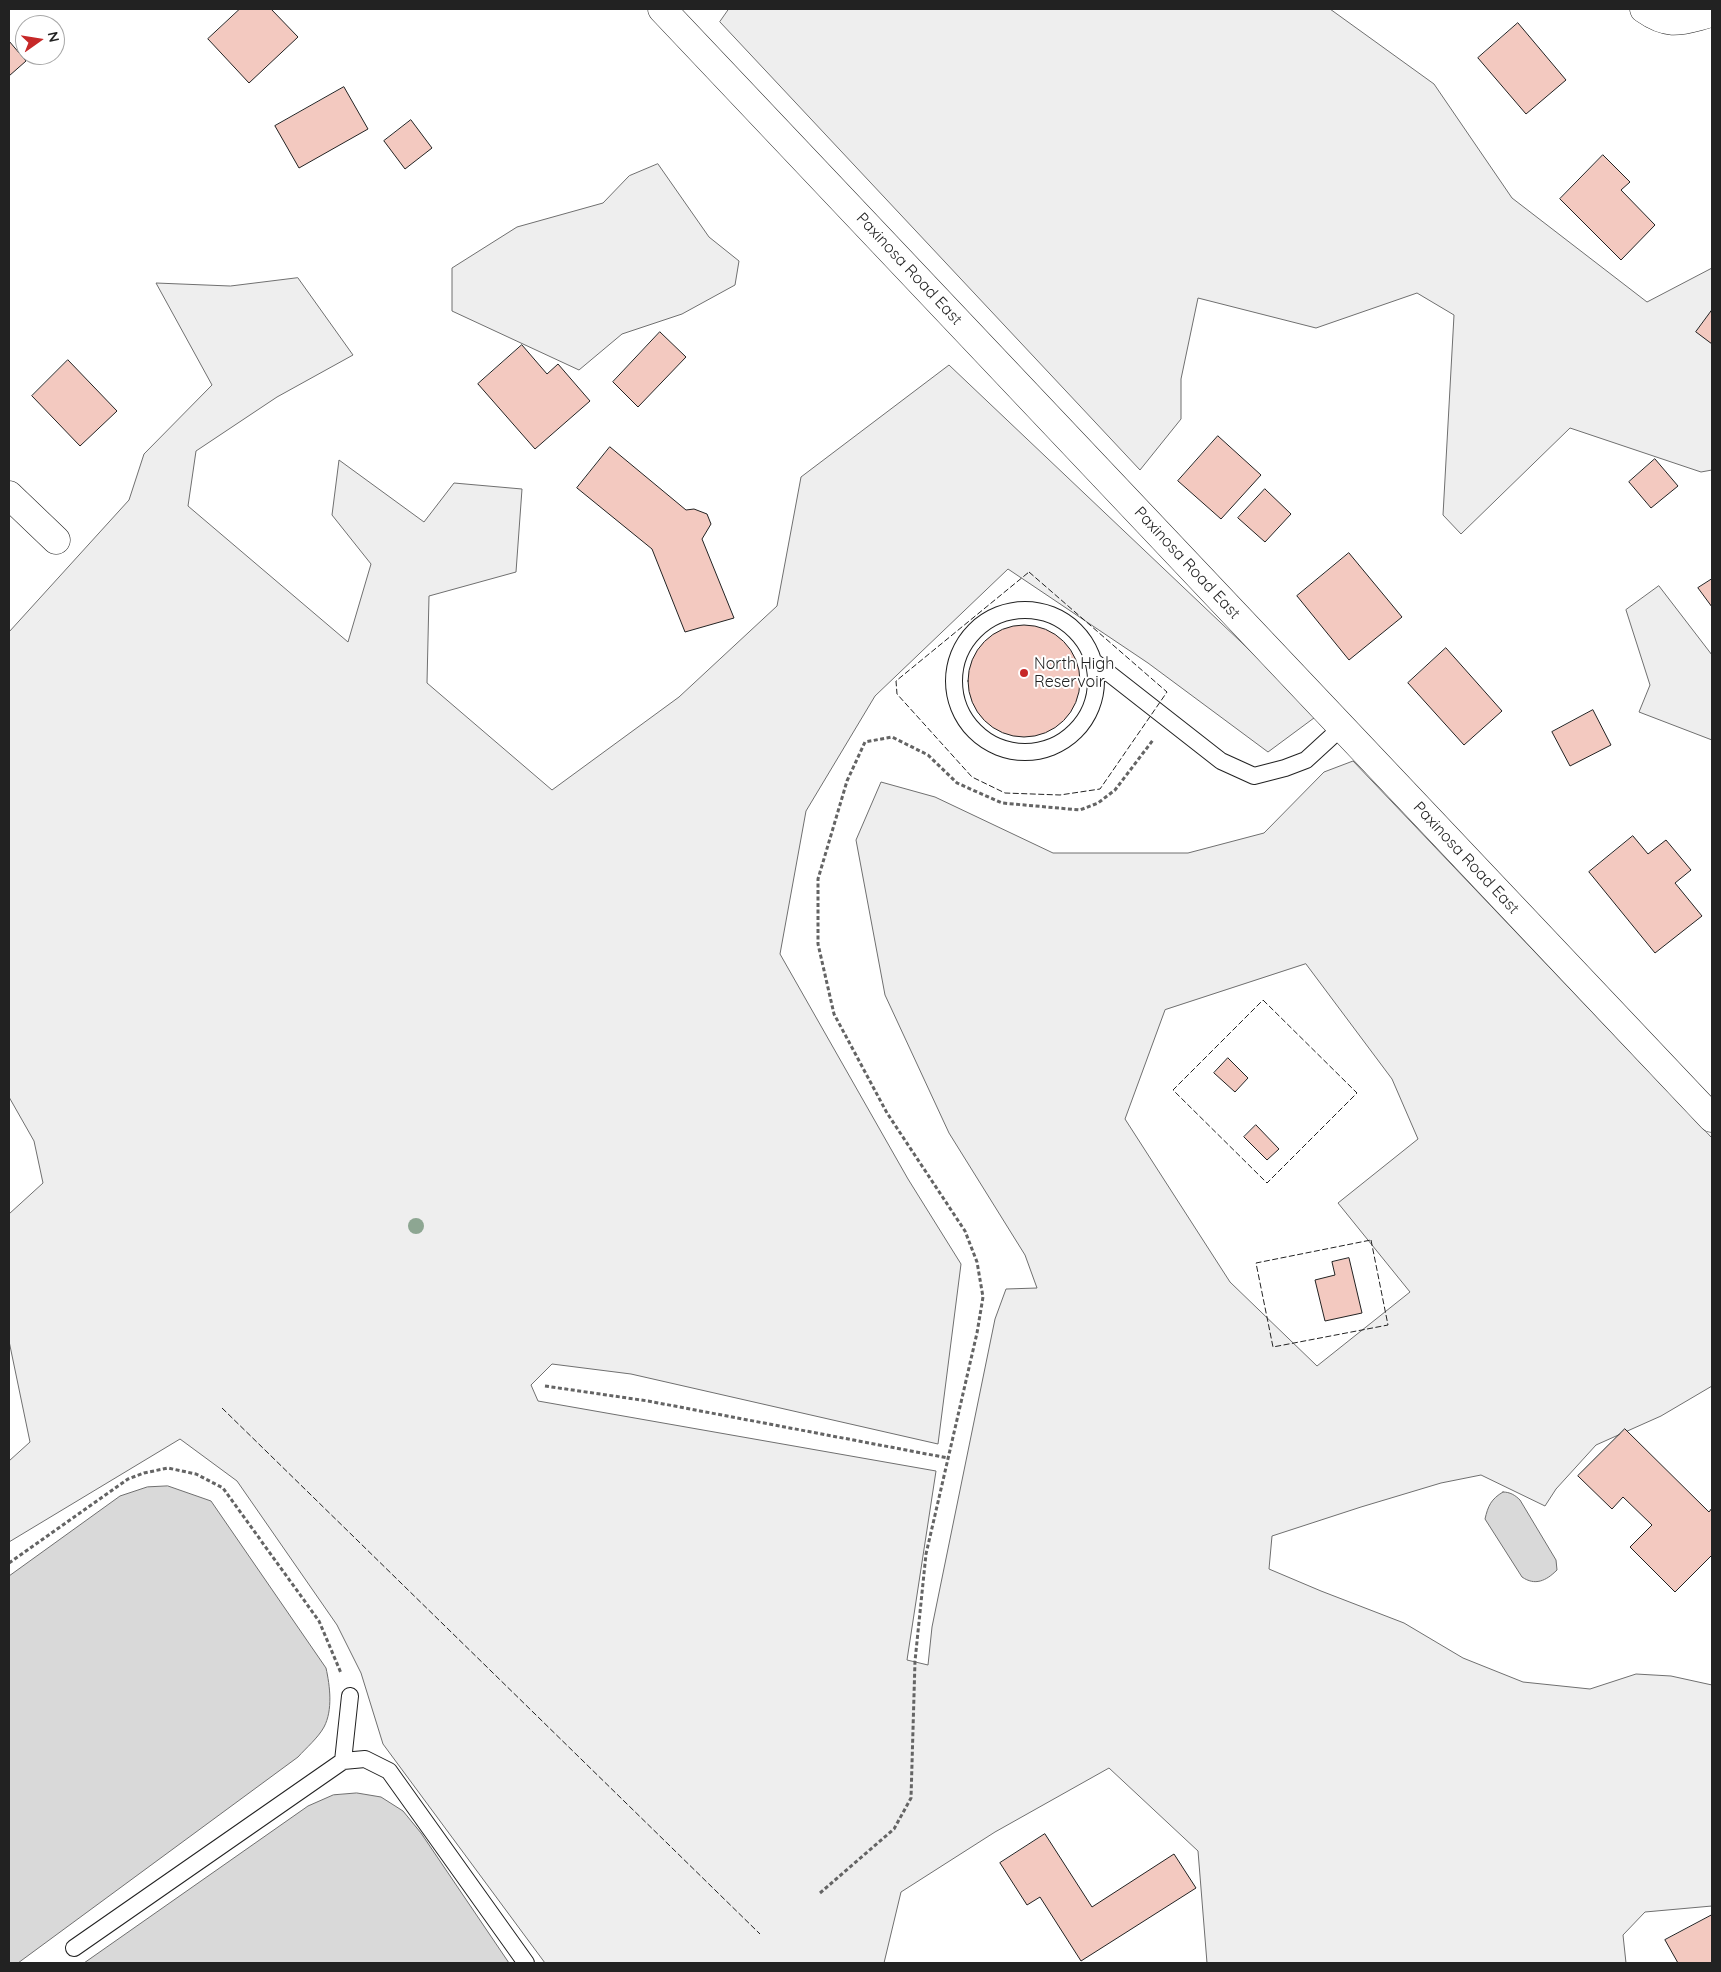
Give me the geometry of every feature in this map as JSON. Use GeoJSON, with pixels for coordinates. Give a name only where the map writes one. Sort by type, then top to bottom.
{"type":"FeatureCollection","features":[{"type":"Feature","properties":{"kind":"street","name":"Paxinosa Road East"},"geometry":{"type":"LineString","coordinates":[[662,9],[1712,1118]]}},
{"type":"Feature","properties":{"kind":"street"},"geometry":{"type":"LineString","coordinates":[[1644,9],[1657,18],[1676,22],[1712,13]]}},
{"type":"Feature","properties":{"kind":"street"},"geometry":{"type":"LineString","coordinates":[[9,495],[56,540]]}},
{"type":"Feature","properties":{"kind":"lane"},"geometry":{"type":"LineString","coordinates":[[1092,660],[1095,670],[1095,694],[1087,717],[1072,735],[1052,748],[1028,753],[1005,750],[983,739],[966,722],[957,701],[954,678],[959,656],[970,636],[988,621],[1009,612],[1032,610],[1054,616],[1073,629],[1088,648],[1092,660],[1221,761],[1254,776],[1306,760],[1342,727]]}},
{"type":"Feature","properties":{"kind":"lane"},"geometry":{"type":"LineString","coordinates":[[342,1761],[350,1696]]}},
{"type":"Feature","properties":{"kind":"lane"},"geometry":{"type":"LineString","coordinates":[[74,1948],[342,1761],[365,1759],[389,1771],[526,1963]]}},
{"type":"Feature","properties":{"kind":"path"},"geometry":{"type":"LineString","coordinates":[[820,1893],[894,1828],[911,1798],[916,1661],[926,1554],[978,1334],[983,1297],[977,1262],[965,1231],[887,1114],[834,1014],[818,944],[818,879],[847,781],[865,742],[892,737],[928,755],[957,783],[1002,804],[1080,810],[1098,804],[1115,790],[1168,719]]}},
{"type":"Feature","properties":{"kind":"path"},"geometry":{"type":"LineString","coordinates":[[545,1386],[648,1401],[948,1458]]}},
{"type":"Feature","properties":{"kind":"path"},"geometry":{"type":"LineString","coordinates":[[9,1563],[128,1479],[144,1473],[168,1468],[196,1474],[224,1488],[319,1621],[350,1696]]}},
{"type":"Feature","properties":{"kind":"shaded area"},"geometry":{"type":"Polygon","coordinates":[[[729,9],[1330,9],[1434,84],[1512,198],[1647,302],[1712,268],[1712,470],[1701,472],[1570,428],[1461,534],[1443,515],[1454,315],[1417,293],[1316,328],[1198,298],[1181,379],[1181,419],[1140,470],[720,22],[729,9]]]}},
{"type":"Feature","properties":{"kind":"shaded area"},"geometry":{"type":"Polygon","coordinates":[[[658,164],[709,237],[739,261],[735,285],[682,314],[622,334],[579,370],[452,311],[452,268],[517,227],[603,203],[629,176],[658,164]]]}},
{"type":"Feature","properties":{"kind":"shaded area"},"geometry":{"type":"Polygon","coordinates":[[[298,278],[353,355],[277,397],[196,451],[188,506],[348,642],[371,564],[332,515],[339,460],[424,522],[454,483],[522,489],[516,572],[429,596],[427,683],[552,790],[679,697],[777,606],[801,477],[949,365],[1318,715],[1268,752],[1148,663],[1008,569],[875,696],[806,811],[780,954],[908,1179],[961,1264],[938,1444],[631,1374],[552,1364],[531,1385],[538,1401],[936,1471],[907,1660],[928,1665],[932,1627],[995,1319],[1006,1289],[1037,1288],[1025,1255],[949,1133],[885,995],[856,840],[881,782],[935,797],[1053,853],[1188,853],[1264,833],[1324,772],[1353,761],[1712,1138],[1712,1386],[1661,1416],[1596,1445],[1556,1489],[1545,1506],[1481,1475],[1441,1483],[1272,1536],[1269,1569],[1404,1623],[1463,1658],[1523,1682],[1590,1689],[1636,1674],[1671,1676],[1712,1685],[1712,1906],[1645,1912],[1623,1935],[1626,1963],[1207,1963],[1198,1851],[1109,1768],[995,1832],[901,1892],[884,1963],[545,1963],[383,1744],[361,1673],[337,1625],[237,1481],[180,1439],[9,1542],[9,1461],[30,1442],[9,1341],[9,1214],[43,1183],[34,1141],[9,1097],[9,632],[129,500],[144,454],[212,385],[156,283],[230,286],[298,278]],[[1306,964],[1165,1010],[1125,1119],[1230,1282],[1317,1366],[1410,1292],[1338,1203],[1418,1139],[1392,1079],[1306,964]]]}},
{"type":"Feature","properties":{"kind":"shaded area"},"geometry":{"type":"Polygon","coordinates":[[[1659,586],[1712,655],[1712,740],[1639,712],[1650,685],[1626,610],[1659,586]]]}},
{"type":"Feature","properties":{"kind":"shaded area"},"geometry":{"type":"Polygon","coordinates":[[[168,1486],[211,1501],[326,1668],[330,1698],[327,1720],[319,1735],[298,1757],[18,1963],[9,1963],[9,1576],[120,1496],[147,1487],[168,1486]]]}},
{"type":"Feature","properties":{"kind":"shaded area"},"geometry":{"type":"Polygon","coordinates":[[[1503,1492],[1512,1494],[1520,1500],[1556,1560],[1557,1570],[1549,1577],[1536,1582],[1522,1577],[1485,1519],[1491,1503],[1503,1492]]]}},
{"type":"Feature","properties":{"kind":"shaded area"},"geometry":{"type":"Polygon","coordinates":[[[357,1793],[381,1797],[403,1811],[421,1833],[509,1963],[84,1963],[308,1806],[333,1795],[357,1793]]]}},
{"type":"Feature","properties":{"kind":"building"},"geometry":{"type":"Polygon","coordinates":[[[240,9],[271,9],[298,37],[249,83],[208,39],[240,9]]]}},
{"type":"Feature","properties":{"kind":"building"},"geometry":{"type":"Polygon","coordinates":[[[1518,23],[1566,80],[1526,114],[1478,58],[1518,23]]]}},
{"type":"Feature","properties":{"kind":"building"},"geometry":{"type":"Polygon","coordinates":[[[9,41],[15,48],[15,65],[21,65],[9,76],[9,41]]]}},
{"type":"Feature","properties":{"kind":"building"},"geometry":{"type":"Polygon","coordinates":[[[344,87],[368,129],[299,168],[275,126],[344,87]]]}},
{"type":"Feature","properties":{"kind":"building"},"geometry":{"type":"Polygon","coordinates":[[[411,120],[432,148],[405,169],[384,141],[411,120]]]}},
{"type":"Feature","properties":{"kind":"building"},"geometry":{"type":"Polygon","coordinates":[[[1603,155],[1630,182],[1621,190],[1655,225],[1621,260],[1560,199],[1603,155]]]}},
{"type":"Feature","properties":{"kind":"building"},"geometry":{"type":"Polygon","coordinates":[[[1712,310],[1712,344],[1696,332],[1712,310]]]}},
{"type":"Feature","properties":{"kind":"building"},"geometry":{"type":"Polygon","coordinates":[[[660,332],[686,357],[638,407],[613,382],[660,332]]]}},
{"type":"Feature","properties":{"kind":"building"},"geometry":{"type":"Polygon","coordinates":[[[522,345],[547,374],[558,364],[590,401],[535,449],[478,384],[522,345]]]}},
{"type":"Feature","properties":{"kind":"building"},"geometry":{"type":"Polygon","coordinates":[[[68,360],[117,411],[80,446],[32,396],[68,360]]]}},
{"type":"Feature","properties":{"kind":"building"},"geometry":{"type":"Polygon","coordinates":[[[1218,436],[1261,475],[1221,519],[1178,481],[1218,436]]]}},
{"type":"Feature","properties":{"kind":"building"},"geometry":{"type":"Polygon","coordinates":[[[610,447],[686,510],[694,509],[707,514],[711,524],[702,539],[734,618],[685,632],[652,549],[577,488],[610,447]]]}},
{"type":"Feature","properties":{"kind":"building"},"geometry":{"type":"Polygon","coordinates":[[[1655,459],[1678,486],[1651,508],[1629,482],[1655,459]]]}},
{"type":"Feature","properties":{"kind":"building"},"geometry":{"type":"Polygon","coordinates":[[[1265,489],[1291,514],[1265,542],[1238,518],[1265,489]]]}},
{"type":"Feature","properties":{"kind":"building"},"geometry":{"type":"Polygon","coordinates":[[[1349,553],[1402,617],[1349,660],[1297,596],[1349,553]]]}},
{"type":"Feature","properties":{"kind":"building"},"geometry":{"type":"Polygon","coordinates":[[[1712,579],[1712,607],[1698,588],[1712,579]]]}},
{"type":"Feature","properties":{"kind":"building","name":"North High Reservoir"},"geometry":{"type":"Polygon","coordinates":[[[1024,625],[1046,629],[1064,641],[1076,659],[1080,681],[1076,703],[1064,721],[1046,733],[1024,737],[1002,733],[984,721],[972,703],[968,681],[972,659],[984,641],[1002,629],[1024,625]]]}},
{"type":"Feature","properties":{"kind":"building"},"geometry":{"type":"Polygon","coordinates":[[[1446,648],[1502,711],[1464,745],[1408,683],[1446,648]]]}},
{"type":"Feature","properties":{"kind":"building"},"geometry":{"type":"Polygon","coordinates":[[[1593,710],[1611,745],[1570,766],[1552,732],[1593,710]]]}},
{"type":"Feature","properties":{"kind":"building"},"geometry":{"type":"Polygon","coordinates":[[[1633,836],[1648,854],[1666,840],[1691,870],[1675,883],[1702,916],[1655,953],[1589,872],[1633,836]]]}},
{"type":"Feature","properties":{"kind":"building"},"geometry":{"type":"Polygon","coordinates":[[[1228,1058],[1248,1078],[1235,1092],[1214,1073],[1228,1058]]]}},
{"type":"Feature","properties":{"kind":"building"},"geometry":{"type":"Polygon","coordinates":[[[1256,1125],[1279,1149],[1267,1160],[1244,1137],[1256,1125]]]}},
{"type":"Feature","properties":{"kind":"building"},"geometry":{"type":"Polygon","coordinates":[[[1349,1258],[1362,1313],[1325,1321],[1315,1280],[1335,1275],[1332,1262],[1349,1258]]]}},
{"type":"Feature","properties":{"kind":"building"},"geometry":{"type":"Polygon","coordinates":[[[1625,1429],[1709,1512],[1712,1508],[1712,1558],[1711,1556],[1675,1592],[1630,1547],[1652,1525],[1623,1497],[1612,1509],[1578,1476],[1625,1429]]]}},
{"type":"Feature","properties":{"kind":"building"},"geometry":{"type":"Polygon","coordinates":[[[1045,1834],[1092,1907],[1174,1854],[1196,1888],[1081,1961],[1040,1897],[1027,1905],[1000,1863],[1045,1834]]]}},
{"type":"Feature","properties":{"kind":"building"},"geometry":{"type":"Polygon","coordinates":[[[1712,1915],[1712,1963],[1678,1963],[1665,1940],[1712,1915]]]}},
{"type":"Feature","properties":{"kind":"fence"},"geometry":{"type":"LineString","coordinates":[[1029,572],[1167,692],[1100,789],[1060,795],[1005,793],[972,777],[897,694],[896,681],[1029,572]]}},
{"type":"Feature","properties":{"kind":"fence"},"geometry":{"type":"LineString","coordinates":[[1263,1000],[1357,1093],[1267,1183],[1173,1090],[1263,1000]]}},
{"type":"Feature","properties":{"kind":"fence"},"geometry":{"type":"LineString","coordinates":[[1371,1240],[1388,1325],[1273,1347],[1256,1263],[1371,1240]]}},
{"type":"Feature","properties":{"kind":"fence"},"geometry":{"type":"LineString","coordinates":[[222,1408],[760,1934]]}},
{"type":"Feature","properties":{"kind":"place","name":"North High Reservoir"},"geometry":{"type":"Point","coordinates":[1024,673]}}]}
